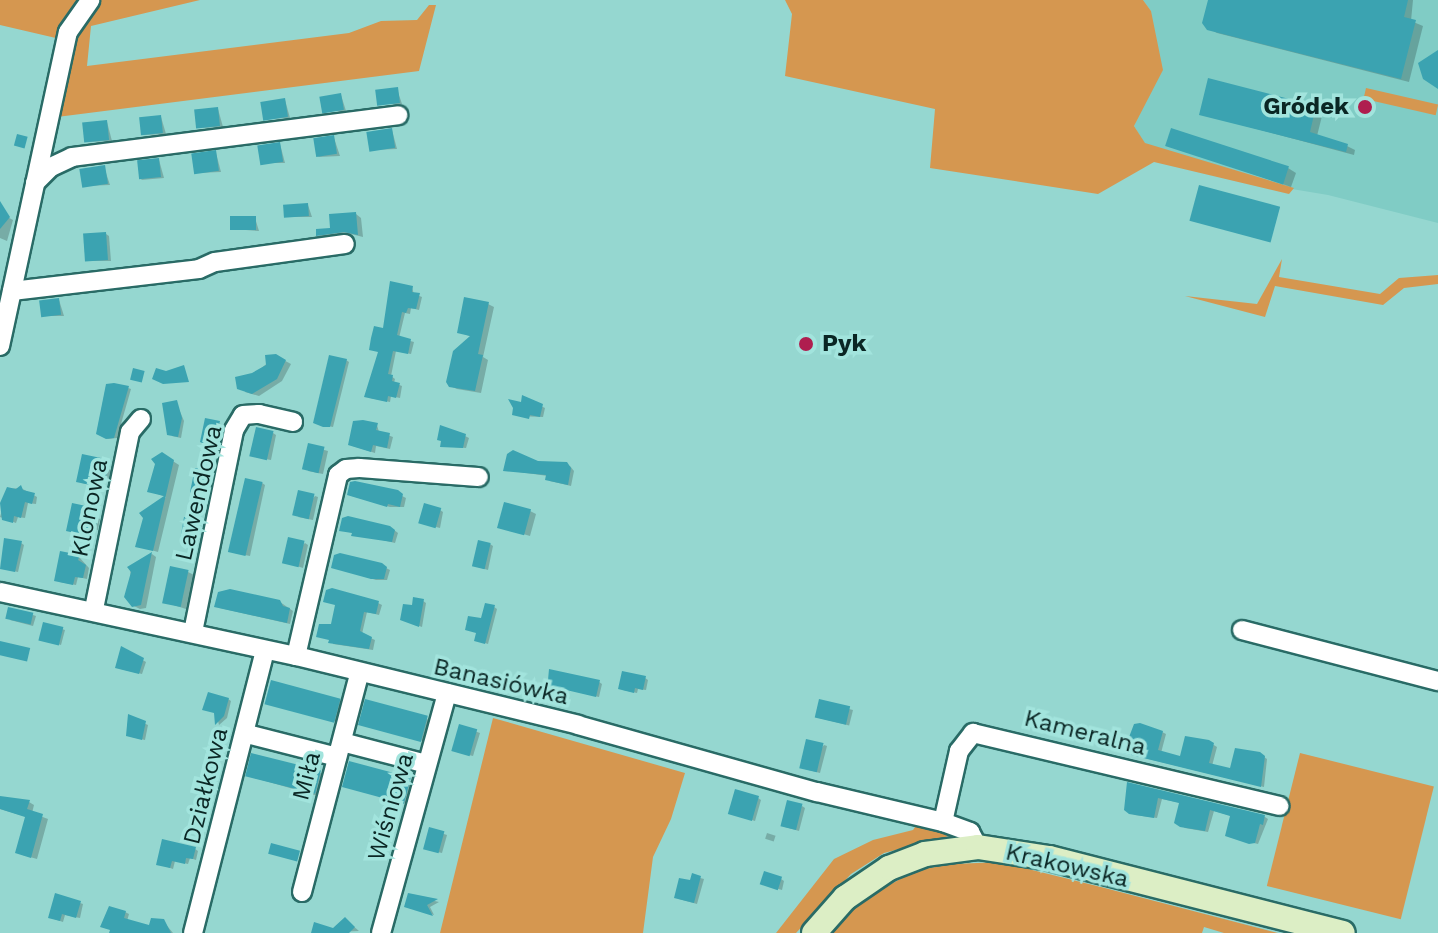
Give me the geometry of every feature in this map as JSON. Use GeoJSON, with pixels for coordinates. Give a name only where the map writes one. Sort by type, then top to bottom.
{"type":"FeatureCollection","features":[{"type":"Feature","properties":{"kind":"main road","name":"Krakowska"},"geometry":{"type":"LineString","coordinates":[[814,933],[845,898],[889,868],[925,854],[978,847],[1049,858],[1343,933]]}},
{"type":"Feature","properties":{"kind":"street"},"geometry":{"type":"LineString","coordinates":[[0,346],[12,291],[9,263],[35,183],[68,32],[90,0]]}},
{"type":"Feature","properties":{"kind":"street"},"geometry":{"type":"LineString","coordinates":[[35,183],[51,167],[72,157],[398,115]]}},
{"type":"Feature","properties":{"kind":"street"},"geometry":{"type":"LineString","coordinates":[[12,291],[199,269],[215,262],[345,244]]}},
{"type":"Feature","properties":{"kind":"street","name":"Lawendowa"},"geometry":{"type":"LineString","coordinates":[[193,632],[234,430],[243,415],[259,414],[293,422]]}},
{"type":"Feature","properties":{"kind":"street","name":"Klonowa"},"geometry":{"type":"LineString","coordinates":[[94,609],[130,432],[141,419]]}},
{"type":"Feature","properties":{"kind":"street"},"geometry":{"type":"LineString","coordinates":[[296,656],[338,475],[346,469],[359,468],[479,477]]}},
{"type":"Feature","properties":{"kind":"street","name":"Banasiówka"},"geometry":{"type":"LineString","coordinates":[[0,592],[94,609],[296,656],[943,822],[970,832],[978,847]]}},
{"type":"Feature","properties":{"kind":"street"},"geometry":{"type":"LineString","coordinates":[[1242,630],[1438,681]]}},
{"type":"Feature","properties":{"kind":"street","name":"Działkowa"},"geometry":{"type":"LineString","coordinates":[[193,933],[265,650]]}},
{"type":"Feature","properties":{"kind":"street","name":"Miła"},"geometry":{"type":"LineString","coordinates":[[302,892],[359,674]]}},
{"type":"Feature","properties":{"kind":"street","name":"Wiśniowa"},"geometry":{"type":"LineString","coordinates":[[381,933],[447,693]]}},
{"type":"Feature","properties":{"kind":"street","name":"Kameralna"},"geometry":{"type":"LineString","coordinates":[[943,822],[959,751],[973,733],[1279,806]]}},
{"type":"Feature","properties":{"kind":"street"},"geometry":{"type":"LineString","coordinates":[[251,735],[419,762]]}},
{"type":"Feature","properties":{"kind":"shaded area"},"geometry":{"type":"Polygon","coordinates":[[[0,0],[200,0],[91,26],[87,66],[349,33],[381,21],[417,20],[429,5],[436,5],[419,71],[57,117],[73,42],[0,25],[0,0]]]}},
{"type":"Feature","properties":{"kind":"shaded area"},"geometry":{"type":"Polygon","coordinates":[[[785,0],[1143,0],[1151,11],[1163,70],[1134,126],[1145,143],[1294,188],[1289,194],[1154,162],[1098,194],[930,168],[935,109],[785,76],[792,14],[785,0]]]}},
{"type":"Feature","properties":{"kind":"shaded area"},"geometry":{"type":"Polygon","coordinates":[[[1143,0],[1438,0],[1438,223],[1328,195],[1286,188],[1145,144],[1134,126],[1146,101],[1151,11],[1143,0]]]}},
{"type":"Feature","properties":{"kind":"shaded area"},"geometry":{"type":"Polygon","coordinates":[[[1366,88],[1438,105],[1436,115],[1364,99],[1366,88]]]}},
{"type":"Feature","properties":{"kind":"shaded area"},"geometry":{"type":"Polygon","coordinates":[[[1282,259],[1279,277],[1380,294],[1399,278],[1438,275],[1438,284],[1404,288],[1383,305],[1275,286],[1265,317],[1185,296],[1257,304],[1282,259]]]}},
{"type":"Feature","properties":{"kind":"shaded area"},"geometry":{"type":"Polygon","coordinates":[[[493,718],[685,773],[671,819],[653,857],[643,933],[440,933],[493,718]]]}},
{"type":"Feature","properties":{"kind":"shaded area"},"geometry":{"type":"Polygon","coordinates":[[[1300,753],[1434,786],[1401,919],[1267,886],[1300,753]]]}},
{"type":"Feature","properties":{"kind":"shaded area"},"geometry":{"type":"Polygon","coordinates":[[[917,824],[952,830],[953,835],[884,853],[851,874],[796,933],[776,933],[834,859],[873,840],[913,830],[917,824]]]}},
{"type":"Feature","properties":{"kind":"shaded area"},"geometry":{"type":"Polygon","coordinates":[[[1000,862],[1278,933],[1224,933],[1204,927],[1202,933],[830,933],[865,898],[917,870],[954,864],[1000,862]]]}},
{"type":"Feature","properties":{"kind":"building"},"geometry":{"type":"Polygon","coordinates":[[[1208,0],[1408,0],[1404,17],[1416,20],[1401,79],[1207,30],[1202,23],[1208,0]]]}},
{"type":"Feature","properties":{"kind":"building"},"geometry":{"type":"Polygon","coordinates":[[[1438,50],[1438,89],[1423,79],[1418,63],[1438,50]]]}},
{"type":"Feature","properties":{"kind":"building"},"geometry":{"type":"Polygon","coordinates":[[[1208,78],[1316,106],[1310,132],[1348,144],[1346,152],[1199,115],[1208,78]]]}},
{"type":"Feature","properties":{"kind":"building"},"geometry":{"type":"Polygon","coordinates":[[[398,87],[400,103],[377,106],[375,90],[398,87]]]}},
{"type":"Feature","properties":{"kind":"building"},"geometry":{"type":"Polygon","coordinates":[[[341,93],[344,110],[322,114],[319,97],[341,93]]]}},
{"type":"Feature","properties":{"kind":"building"},"geometry":{"type":"Polygon","coordinates":[[[285,98],[288,117],[263,121],[260,102],[285,98]]]}},
{"type":"Feature","properties":{"kind":"building"},"geometry":{"type":"Polygon","coordinates":[[[218,107],[220,126],[196,128],[194,110],[218,107]]]}},
{"type":"Feature","properties":{"kind":"building"},"geometry":{"type":"Polygon","coordinates":[[[161,115],[163,133],[141,135],[139,117],[161,115]]]}},
{"type":"Feature","properties":{"kind":"building"},"geometry":{"type":"Polygon","coordinates":[[[107,120],[109,140],[84,143],[82,123],[107,120]]]}},
{"type":"Feature","properties":{"kind":"building"},"geometry":{"type":"Polygon","coordinates":[[[392,128],[395,148],[369,152],[366,132],[392,128]]]}},
{"type":"Feature","properties":{"kind":"building"},"geometry":{"type":"Polygon","coordinates":[[[1171,128],[1289,166],[1283,184],[1165,146],[1171,128]]]}},
{"type":"Feature","properties":{"kind":"building"},"geometry":{"type":"Polygon","coordinates":[[[17,134],[28,137],[25,148],[14,146],[17,134]]]}},
{"type":"Feature","properties":{"kind":"building"},"geometry":{"type":"Polygon","coordinates":[[[334,135],[337,154],[316,157],[313,138],[334,135]]]}},
{"type":"Feature","properties":{"kind":"building"},"geometry":{"type":"Polygon","coordinates":[[[280,142],[283,162],[260,165],[257,146],[280,142]]]}},
{"type":"Feature","properties":{"kind":"building"},"geometry":{"type":"Polygon","coordinates":[[[216,150],[219,171],[194,174],[191,153],[216,150]]]}},
{"type":"Feature","properties":{"kind":"building"},"geometry":{"type":"Polygon","coordinates":[[[159,158],[161,177],[139,179],[137,160],[159,158]]]}},
{"type":"Feature","properties":{"kind":"building"},"geometry":{"type":"Polygon","coordinates":[[[105,165],[108,184],[82,188],[79,169],[105,165]]]}},
{"type":"Feature","properties":{"kind":"building"},"geometry":{"type":"Polygon","coordinates":[[[1199,185],[1280,207],[1271,242],[1189,221],[1199,185]]]}},
{"type":"Feature","properties":{"kind":"building"},"geometry":{"type":"Polygon","coordinates":[[[0,201],[10,217],[0,229],[0,201]]]}},
{"type":"Feature","properties":{"kind":"building"},"geometry":{"type":"Polygon","coordinates":[[[308,203],[309,216],[284,218],[283,205],[308,203]]]}},
{"type":"Feature","properties":{"kind":"building"},"geometry":{"type":"Polygon","coordinates":[[[356,212],[358,235],[344,232],[316,236],[316,229],[330,228],[329,214],[356,212]]]}},
{"type":"Feature","properties":{"kind":"building"},"geometry":{"type":"Polygon","coordinates":[[[230,216],[256,216],[256,230],[230,230],[230,216]]]}},
{"type":"Feature","properties":{"kind":"building"},"geometry":{"type":"Polygon","coordinates":[[[106,232],[108,260],[85,262],[83,234],[106,232]]]}},
{"type":"Feature","properties":{"kind":"building"},"geometry":{"type":"Polygon","coordinates":[[[390,281],[413,286],[412,292],[420,293],[416,309],[408,308],[406,313],[402,312],[397,335],[411,339],[408,354],[393,351],[388,374],[393,375],[392,381],[400,383],[396,398],[388,396],[387,402],[364,397],[378,352],[369,350],[371,338],[374,326],[383,328],[390,281]]]}},
{"type":"Feature","properties":{"kind":"building"},"geometry":{"type":"Polygon","coordinates":[[[464,297],[489,302],[478,354],[483,355],[475,391],[449,387],[446,382],[453,351],[470,336],[457,333],[464,297]]]}},
{"type":"Feature","properties":{"kind":"building"},"geometry":{"type":"Polygon","coordinates":[[[59,298],[61,315],[41,317],[39,300],[59,298]]]}},
{"type":"Feature","properties":{"kind":"building"},"geometry":{"type":"Polygon","coordinates":[[[276,354],[286,360],[277,379],[252,394],[237,389],[235,377],[252,373],[266,365],[265,355],[276,354]]]}},
{"type":"Feature","properties":{"kind":"building"},"geometry":{"type":"Polygon","coordinates":[[[329,355],[347,359],[330,427],[323,427],[313,423],[329,355]]]}},
{"type":"Feature","properties":{"kind":"building"},"geometry":{"type":"Polygon","coordinates":[[[184,365],[189,382],[163,384],[152,379],[156,368],[166,371],[184,365]]]}},
{"type":"Feature","properties":{"kind":"building"},"geometry":{"type":"Polygon","coordinates":[[[133,368],[145,371],[142,383],[130,380],[133,368]]]}},
{"type":"Feature","properties":{"kind":"building"},"geometry":{"type":"Polygon","coordinates":[[[106,384],[129,386],[114,438],[106,439],[96,434],[106,384]]]}},
{"type":"Feature","properties":{"kind":"building"},"geometry":{"type":"Polygon","coordinates":[[[522,395],[543,404],[540,417],[530,415],[529,419],[512,415],[513,408],[508,399],[521,402],[522,395]]]}},
{"type":"Feature","properties":{"kind":"building"},"geometry":{"type":"Polygon","coordinates":[[[177,400],[182,418],[178,437],[167,435],[162,403],[177,400]]]}},
{"type":"Feature","properties":{"kind":"building"},"geometry":{"type":"Polygon","coordinates":[[[205,418],[220,421],[213,448],[200,442],[205,418]]]}},
{"type":"Feature","properties":{"kind":"building"},"geometry":{"type":"Polygon","coordinates":[[[353,421],[378,423],[376,430],[390,433],[387,448],[373,445],[371,452],[348,445],[353,421]]]}},
{"type":"Feature","properties":{"kind":"building"},"geometry":{"type":"Polygon","coordinates":[[[440,425],[466,434],[463,448],[440,447],[441,441],[437,440],[440,425]]]}},
{"type":"Feature","properties":{"kind":"building"},"geometry":{"type":"Polygon","coordinates":[[[256,427],[274,431],[267,460],[249,456],[256,427]]]}},
{"type":"Feature","properties":{"kind":"building"},"geometry":{"type":"Polygon","coordinates":[[[308,443],[325,447],[318,473],[302,469],[308,443]]]}},
{"type":"Feature","properties":{"kind":"building"},"geometry":{"type":"Polygon","coordinates":[[[513,450],[538,461],[567,462],[571,468],[568,485],[545,480],[546,475],[503,471],[507,454],[513,450]]]}},
{"type":"Feature","properties":{"kind":"building"},"geometry":{"type":"Polygon","coordinates":[[[162,452],[174,460],[153,551],[135,547],[143,518],[139,513],[164,496],[147,492],[155,464],[151,459],[162,452]]]}},
{"type":"Feature","properties":{"kind":"building"},"geometry":{"type":"Polygon","coordinates":[[[82,454],[101,458],[100,465],[108,467],[105,480],[96,479],[95,486],[76,482],[82,454]]]}},
{"type":"Feature","properties":{"kind":"building"},"geometry":{"type":"Polygon","coordinates":[[[195,468],[210,471],[205,496],[195,497],[190,492],[195,468]]]}},
{"type":"Feature","properties":{"kind":"building"},"geometry":{"type":"Polygon","coordinates":[[[245,478],[263,482],[245,556],[228,552],[245,478]]]}},
{"type":"Feature","properties":{"kind":"building"},"geometry":{"type":"Polygon","coordinates":[[[350,482],[398,490],[403,494],[400,507],[388,504],[387,507],[347,495],[350,482]]]}},
{"type":"Feature","properties":{"kind":"building"},"geometry":{"type":"Polygon","coordinates":[[[21,485],[23,490],[35,493],[32,504],[25,502],[21,518],[14,516],[13,523],[2,520],[0,503],[7,487],[16,489],[21,485]]]}},
{"type":"Feature","properties":{"kind":"building"},"geometry":{"type":"Polygon","coordinates":[[[298,490],[315,494],[309,519],[292,515],[298,490]]]}},
{"type":"Feature","properties":{"kind":"building"},"geometry":{"type":"Polygon","coordinates":[[[504,502],[531,509],[524,535],[497,528],[504,502]]]}},
{"type":"Feature","properties":{"kind":"building"},"geometry":{"type":"Polygon","coordinates":[[[72,503],[91,507],[89,514],[98,516],[95,530],[86,528],[84,535],[66,531],[72,503]]]}},
{"type":"Feature","properties":{"kind":"building"},"geometry":{"type":"Polygon","coordinates":[[[424,503],[441,508],[436,528],[418,523],[424,503]]]}},
{"type":"Feature","properties":{"kind":"building"},"geometry":{"type":"Polygon","coordinates":[[[348,516],[390,526],[395,530],[392,542],[351,536],[352,533],[339,531],[342,518],[348,516]]]}},
{"type":"Feature","properties":{"kind":"building"},"geometry":{"type":"Polygon","coordinates":[[[184,517],[200,520],[193,546],[180,541],[184,517]]]}},
{"type":"Feature","properties":{"kind":"building"},"geometry":{"type":"Polygon","coordinates":[[[288,537],[305,541],[298,567],[282,563],[288,537]]]}},
{"type":"Feature","properties":{"kind":"building"},"geometry":{"type":"Polygon","coordinates":[[[4,538],[22,541],[15,572],[0,569],[4,538]]]}},
{"type":"Feature","properties":{"kind":"building"},"geometry":{"type":"Polygon","coordinates":[[[478,540],[491,543],[485,569],[472,566],[478,540]]]}},
{"type":"Feature","properties":{"kind":"building"},"geometry":{"type":"Polygon","coordinates":[[[60,551],[80,555],[78,560],[86,565],[83,578],[75,577],[73,585],[54,581],[60,551]]]}},
{"type":"Feature","properties":{"kind":"building"},"geometry":{"type":"Polygon","coordinates":[[[152,552],[141,605],[132,607],[124,597],[131,572],[127,567],[152,552]]]}},
{"type":"Feature","properties":{"kind":"building"},"geometry":{"type":"Polygon","coordinates":[[[340,553],[382,563],[387,567],[384,579],[371,579],[331,568],[334,555],[340,553]]]}},
{"type":"Feature","properties":{"kind":"building"},"geometry":{"type":"Polygon","coordinates":[[[170,566],[189,570],[181,607],[162,603],[170,566]]]}},
{"type":"Feature","properties":{"kind":"building"},"geometry":{"type":"Polygon","coordinates":[[[332,588],[379,601],[376,614],[364,612],[360,631],[372,637],[369,649],[328,643],[329,640],[316,637],[319,624],[331,624],[335,605],[323,602],[326,590],[332,588]]]}},
{"type":"Feature","properties":{"kind":"building"},"geometry":{"type":"Polygon","coordinates":[[[230,589],[280,600],[283,606],[290,608],[287,623],[214,607],[218,592],[230,589]]]}},
{"type":"Feature","properties":{"kind":"building"},"geometry":{"type":"Polygon","coordinates":[[[413,597],[424,599],[419,627],[400,620],[403,604],[412,605],[413,597]]]}},
{"type":"Feature","properties":{"kind":"building"},"geometry":{"type":"Polygon","coordinates":[[[485,603],[495,605],[485,644],[474,641],[476,633],[465,630],[468,616],[481,618],[485,603]]]}},
{"type":"Feature","properties":{"kind":"building"},"geometry":{"type":"Polygon","coordinates":[[[8,607],[33,613],[31,625],[5,619],[8,607]]]}},
{"type":"Feature","properties":{"kind":"building"},"geometry":{"type":"Polygon","coordinates":[[[43,622],[63,627],[59,646],[38,640],[43,622]]]}},
{"type":"Feature","properties":{"kind":"building"},"geometry":{"type":"Polygon","coordinates":[[[0,641],[30,648],[27,662],[0,655],[0,641]]]}},
{"type":"Feature","properties":{"kind":"building"},"geometry":{"type":"Polygon","coordinates":[[[121,646],[144,658],[139,674],[115,668],[121,646]]]}},
{"type":"Feature","properties":{"kind":"building"},"geometry":{"type":"Polygon","coordinates":[[[549,669],[600,680],[596,697],[562,689],[561,694],[547,691],[549,669]]]}},
{"type":"Feature","properties":{"kind":"building"},"geometry":{"type":"Polygon","coordinates":[[[622,671],[646,676],[643,690],[635,688],[634,693],[618,689],[622,671]]]}},
{"type":"Feature","properties":{"kind":"building"},"geometry":{"type":"Polygon","coordinates":[[[271,680],[341,699],[334,723],[265,704],[271,680]]]}},
{"type":"Feature","properties":{"kind":"building"},"geometry":{"type":"Polygon","coordinates":[[[208,692],[229,698],[224,716],[215,725],[214,713],[202,710],[208,692]]]}},
{"type":"Feature","properties":{"kind":"building"},"geometry":{"type":"Polygon","coordinates":[[[365,699],[428,716],[421,742],[358,725],[365,699]]]}},
{"type":"Feature","properties":{"kind":"building"},"geometry":{"type":"Polygon","coordinates":[[[819,699],[850,706],[846,725],[815,718],[819,699]]]}},
{"type":"Feature","properties":{"kind":"building"},"geometry":{"type":"Polygon","coordinates":[[[128,714],[146,721],[142,740],[126,736],[128,714]]]}},
{"type":"Feature","properties":{"kind":"building"},"geometry":{"type":"Polygon","coordinates":[[[459,724],[477,729],[470,756],[451,751],[459,724]]]}},
{"type":"Feature","properties":{"kind":"building"},"geometry":{"type":"Polygon","coordinates":[[[1134,724],[1163,731],[1158,750],[1180,756],[1185,736],[1214,743],[1209,763],[1230,768],[1235,748],[1260,752],[1265,756],[1261,787],[1123,753],[1134,724]]]}},
{"type":"Feature","properties":{"kind":"building"},"geometry":{"type":"Polygon","coordinates":[[[806,739],[824,743],[817,772],[799,768],[806,739]]]}},
{"type":"Feature","properties":{"kind":"building"},"geometry":{"type":"Polygon","coordinates":[[[251,753],[321,770],[315,794],[245,776],[251,753]]]}},
{"type":"Feature","properties":{"kind":"building"},"geometry":{"type":"Polygon","coordinates":[[[349,761],[411,778],[404,804],[342,787],[349,761]]]}},
{"type":"Feature","properties":{"kind":"building"},"geometry":{"type":"Polygon","coordinates":[[[1127,782],[1265,815],[1263,825],[1260,824],[1255,843],[1249,844],[1225,836],[1230,816],[1210,810],[1205,831],[1174,823],[1179,803],[1158,798],[1154,818],[1129,814],[1124,810],[1127,782]]]}},
{"type":"Feature","properties":{"kind":"building"},"geometry":{"type":"Polygon","coordinates":[[[735,789],[759,796],[752,821],[728,814],[735,789]]]}},
{"type":"Feature","properties":{"kind":"building"},"geometry":{"type":"Polygon","coordinates":[[[0,796],[30,800],[27,809],[43,814],[31,858],[15,853],[25,817],[0,809],[0,796]]]}},
{"type":"Feature","properties":{"kind":"building"},"geometry":{"type":"Polygon","coordinates":[[[787,800],[803,804],[796,830],[780,826],[787,800]]]}},
{"type":"Feature","properties":{"kind":"building"},"geometry":{"type":"Polygon","coordinates":[[[429,827],[444,831],[439,853],[423,849],[429,827]]]}},
{"type":"Feature","properties":{"kind":"building"},"geometry":{"type":"Polygon","coordinates":[[[162,839],[196,847],[193,859],[186,858],[185,864],[172,861],[170,868],[156,865],[162,839]]]}},
{"type":"Feature","properties":{"kind":"building"},"geometry":{"type":"Polygon","coordinates":[[[271,843],[300,851],[297,861],[268,854],[271,843]]]}},
{"type":"Feature","properties":{"kind":"building"},"geometry":{"type":"Polygon","coordinates":[[[764,871],[782,877],[778,890],[760,884],[764,871]]]}},
{"type":"Feature","properties":{"kind":"building"},"geometry":{"type":"Polygon","coordinates":[[[692,873],[701,876],[694,903],[674,898],[679,878],[690,880],[692,873]]]}},
{"type":"Feature","properties":{"kind":"building"},"geometry":{"type":"Polygon","coordinates":[[[55,893],[81,901],[76,918],[62,914],[60,921],[48,918],[55,893]]]}},
{"type":"Feature","properties":{"kind":"building"},"geometry":{"type":"Polygon","coordinates":[[[408,893],[438,899],[427,905],[433,916],[404,907],[408,893]]]}},
{"type":"Feature","properties":{"kind":"building"},"geometry":{"type":"Polygon","coordinates":[[[109,906],[126,911],[124,918],[149,925],[151,918],[164,919],[171,933],[109,933],[110,930],[100,927],[109,906]]]}},
{"type":"Feature","properties":{"kind":"building"},"geometry":{"type":"Polygon","coordinates":[[[345,917],[355,927],[349,933],[311,933],[314,922],[333,928],[345,917]]]}},
{"type":"Feature","properties":{"kind":"place","name":"Gródek"},"geometry":{"type":"Point","coordinates":[1365,107]}},
{"type":"Feature","properties":{"kind":"place","name":"Pyk"},"geometry":{"type":"Point","coordinates":[806,344]}}]}
